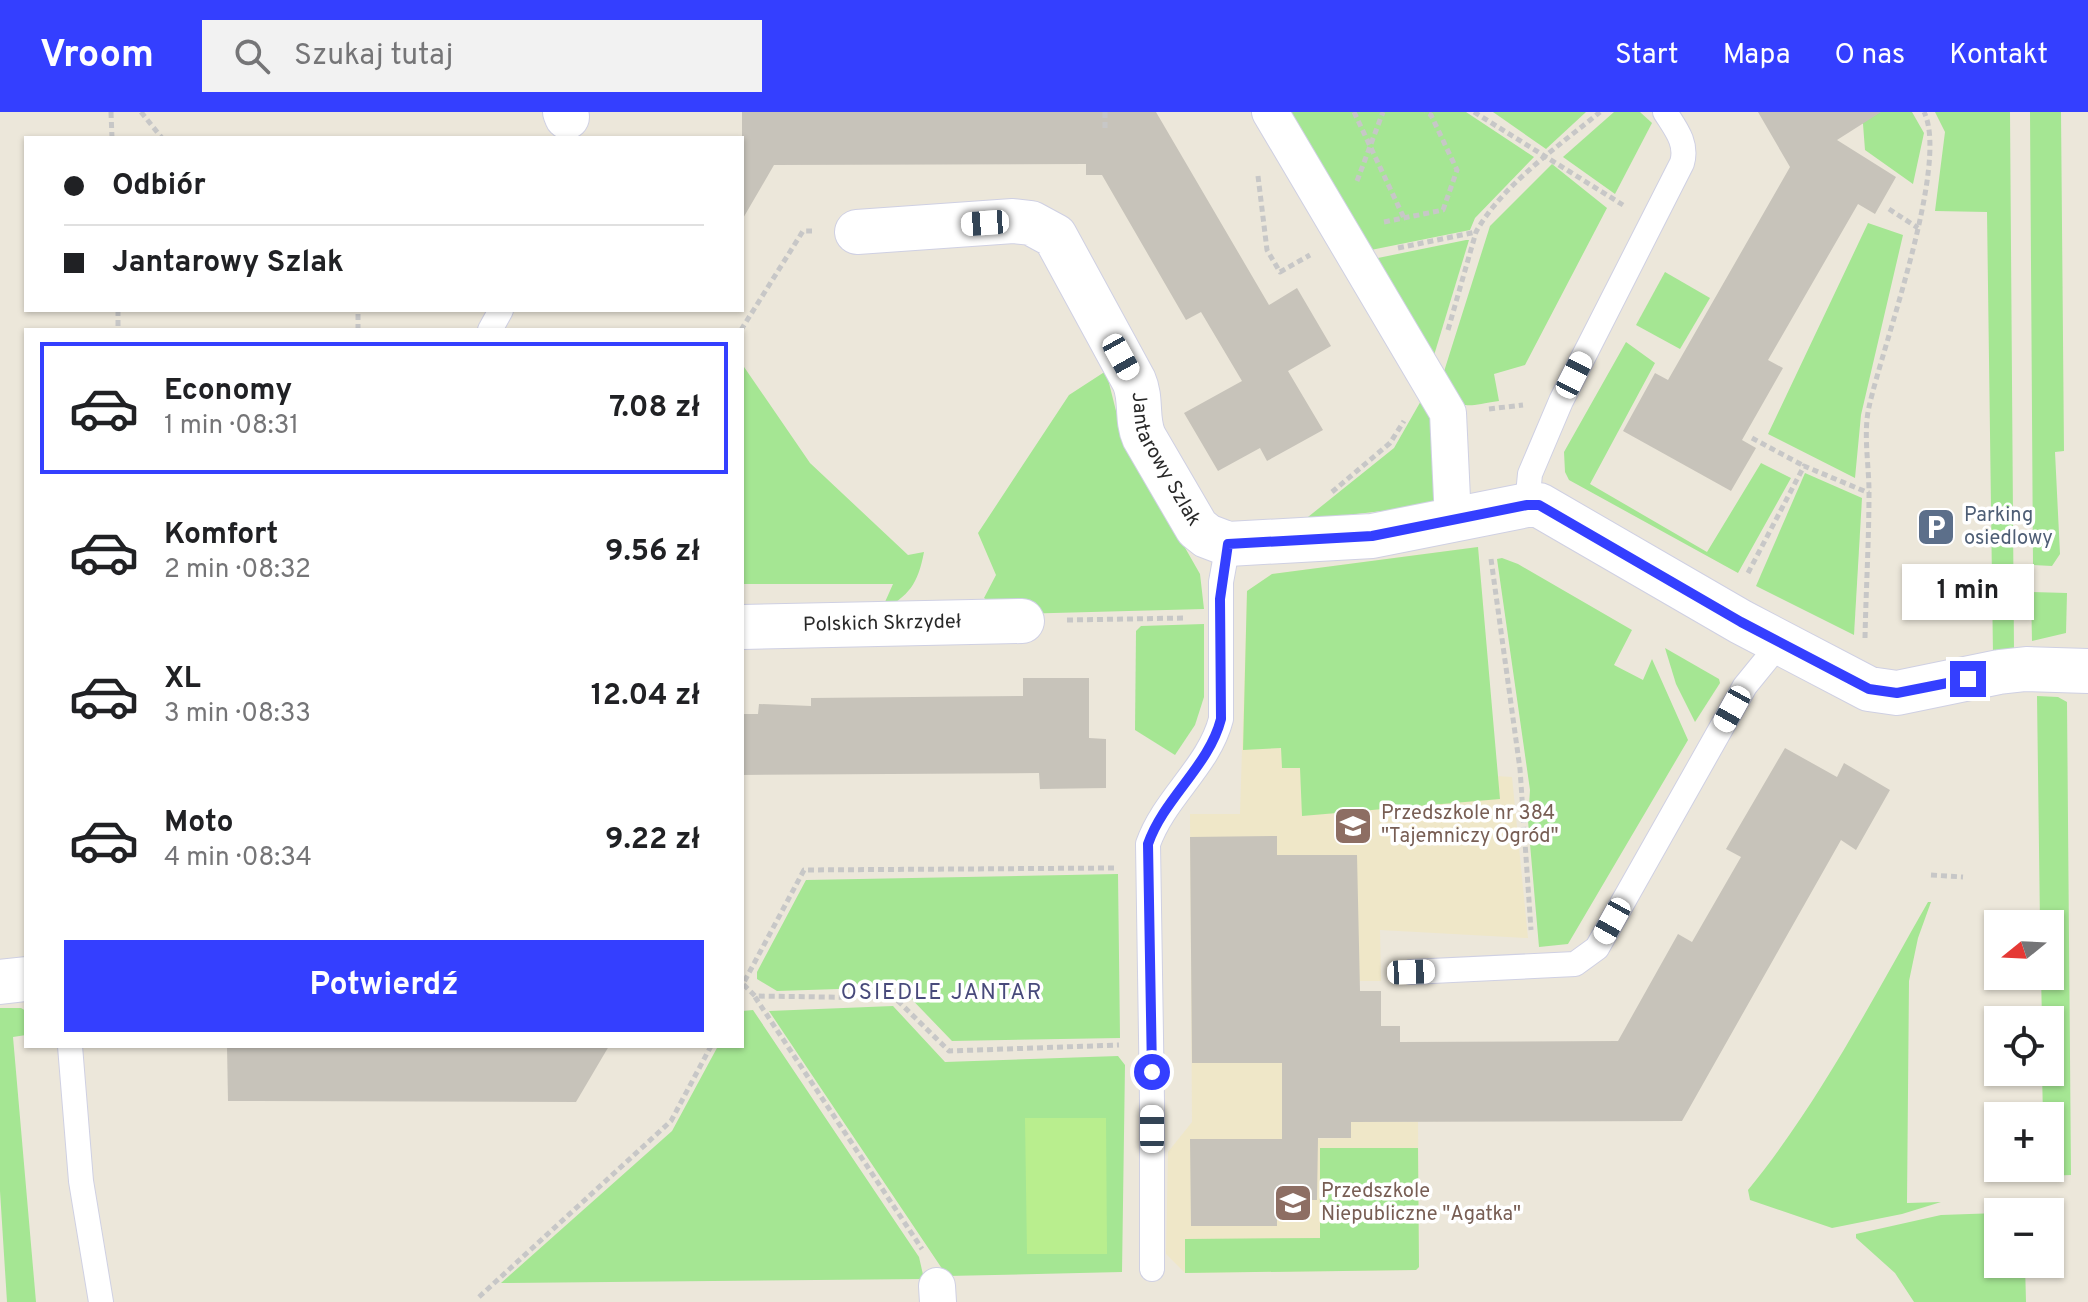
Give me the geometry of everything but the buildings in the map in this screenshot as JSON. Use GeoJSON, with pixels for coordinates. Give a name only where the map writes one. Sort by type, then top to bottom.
{"type":"FeatureCollection","features":[{"type":"Feature","properties":{"kind":"street"},"geometry":{"type":"LineString","coordinates":[[1270,112],[1430,380],[1448,413],[1491,513]]}},
{"type":"Feature","properties":{"kind":"street","name":"Jantarowy Szlak"},"geometry":{"type":"LineString","coordinates":[[857,232],[1013,221],[1031,223],[1055,236],[1134,381],[1144,437],[1197,528],[1207,536],[1228,544]]}},
{"type":"Feature","properties":{"kind":"street"},"geometry":{"type":"LineString","coordinates":[[1228,544],[1372,536],[1491,513],[1546,508],[1780,643],[1855,683],[1886,694],[2012,670],[2088,671]]}},
{"type":"Feature","properties":{"kind":"street","name":"Polskich Skrzydeł"},"geometry":{"type":"LineString","coordinates":[[744,627],[1022,621]]}},
{"type":"Feature","properties":{"kind":"street"},"geometry":{"type":"LineString","coordinates":[[0,982],[24,979]]}},
{"type":"Feature","properties":{"kind":"lane"},"geometry":{"type":"LineString","coordinates":[[1491,513],[1530,474],[1561,401],[1684,155],[1682,140],[1665,112]]}},
{"type":"Feature","properties":{"kind":"lane"},"geometry":{"type":"LineString","coordinates":[[1152,1269],[1148,844],[1154,825],[1216,737],[1221,719],[1219,617],[1228,544]]}},
{"type":"Feature","properties":{"kind":"lane"},"geometry":{"type":"LineString","coordinates":[[1411,972],[1575,964],[1597,948],[1745,686],[1780,643]]}},
{"type":"Feature","properties":{"kind":"lane"},"geometry":{"type":"LineString","coordinates":[[70,1048],[81,1181],[101,1302]]}},
{"type":"Feature","properties":{"kind":"path"},"geometry":{"type":"LineString","coordinates":[[111,112],[112,136]]}},
{"type":"Feature","properties":{"kind":"path"},"geometry":{"type":"LineString","coordinates":[[141,112],[160,136]]}},
{"type":"Feature","properties":{"kind":"path"},"geometry":{"type":"LineString","coordinates":[[1105,112],[1105,129]]}},
{"type":"Feature","properties":{"kind":"path"},"geometry":{"type":"LineString","coordinates":[[1354,112],[1404,218]]}},
{"type":"Feature","properties":{"kind":"path"},"geometry":{"type":"LineString","coordinates":[[1371,148],[1383,112]]}},
{"type":"Feature","properties":{"kind":"path"},"geometry":{"type":"LineString","coordinates":[[1333,217],[1347,208],[1359,228],[1443,210],[1457,170],[1431,115],[1425,112]]}},
{"type":"Feature","properties":{"kind":"path"},"geometry":{"type":"LineString","coordinates":[[1474,112],[1651,223]]}},
{"type":"Feature","properties":{"kind":"path"},"geometry":{"type":"LineString","coordinates":[[1332,492],[1390,443],[1438,367],[1476,232],[1493,208],[1600,112]]}},
{"type":"Feature","properties":{"kind":"path"},"geometry":{"type":"LineString","coordinates":[[1865,651],[1868,411],[1927,184],[1931,132],[1926,113]]}},
{"type":"Feature","properties":{"kind":"path"},"geometry":{"type":"LineString","coordinates":[[1889,209],[1918,228]]}},
{"type":"Feature","properties":{"kind":"path"},"geometry":{"type":"LineString","coordinates":[[742,328],[803,231],[857,232]]}},
{"type":"Feature","properties":{"kind":"path"},"geometry":{"type":"LineString","coordinates":[[1357,257],[1476,232]]}},
{"type":"Feature","properties":{"kind":"path"},"geometry":{"type":"LineString","coordinates":[[1448,413],[1561,401]]}},
{"type":"Feature","properties":{"kind":"path"},"geometry":{"type":"LineString","coordinates":[[1752,438],[1804,466],[1869,493]]}},
{"type":"Feature","properties":{"kind":"path"},"geometry":{"type":"LineString","coordinates":[[1742,585],[1804,466]]}},
{"type":"Feature","properties":{"kind":"path"},"geometry":{"type":"LineString","coordinates":[[1491,513],[1490,554],[1520,769],[1533,967]]}},
{"type":"Feature","properties":{"kind":"path"},"geometry":{"type":"LineString","coordinates":[[1022,621],[1219,617]]}},
{"type":"Feature","properties":{"kind":"path"},"geometry":{"type":"LineString","coordinates":[[744,981],[804,870],[1149,867]]}},
{"type":"Feature","properties":{"kind":"path"},"geometry":{"type":"LineString","coordinates":[[1931,875],[1963,877]]}},
{"type":"Feature","properties":{"kind":"path"},"geometry":{"type":"LineString","coordinates":[[744,987],[755,996],[937,1271],[938,1294]]}},
{"type":"Feature","properties":{"kind":"path"},"geometry":{"type":"LineString","coordinates":[[755,996],[895,998],[949,1051],[1152,1043]]}},
{"type":"Feature","properties":{"kind":"path"},"geometry":{"type":"LineString","coordinates":[[479,1297],[671,1121],[710,1048]]}},
{"type":"Feature","properties":{"kind":"shaded area","name":"Przedszkole nr 384 \"Tajemniczy Ogród\""},"geometry":{"type":"Polygon","coordinates":[[[1478,547],[1497,776],[1512,777],[1528,938],[1380,930],[1381,981],[1360,981],[1282,1086],[1282,1139],[1351,1138],[1351,1122],[1418,1122],[1419,1267],[1415,1270],[1185,1273],[1166,1254],[1168,1152],[1192,1122],[1190,814],[1240,814],[1247,591],[1272,574],[1478,547]]]}},
{"type":"Feature","properties":{"kind":"green space"},"geometry":{"type":"Polygon","coordinates":[[[1282,112],[1466,112],[1534,157],[1475,218],[1470,230],[1366,251],[1282,112]]]}},
{"type":"Feature","properties":{"kind":"green space"},"geometry":{"type":"Polygon","coordinates":[[[1493,112],[1586,112],[1546,149],[1493,112]]]}},
{"type":"Feature","properties":{"kind":"green space"},"geometry":{"type":"Polygon","coordinates":[[[1614,112],[1640,112],[1652,123],[1615,194],[1563,157],[1614,112]]]}},
{"type":"Feature","properties":{"kind":"green space"},"geometry":{"type":"Polygon","coordinates":[[[1856,112],[1912,112],[1924,133],[1913,184],[1865,150],[1863,124],[1856,112]]]}},
{"type":"Feature","properties":{"kind":"green space"},"geometry":{"type":"Polygon","coordinates":[[[1935,112],[2010,112],[2014,651],[1993,655],[1987,212],[1935,211],[1945,132],[1935,112]]]}},
{"type":"Feature","properties":{"kind":"green space"},"geometry":{"type":"Polygon","coordinates":[[[2030,112],[2061,112],[2064,451],[2055,452],[2060,554],[2052,566],[2033,565],[2030,112]]]}},
{"type":"Feature","properties":{"kind":"green space"},"geometry":{"type":"Polygon","coordinates":[[[1552,164],[1607,208],[1525,365],[1494,374],[1499,401],[1465,405],[1454,398],[1441,381],[1490,226],[1552,164]]]}},
{"type":"Feature","properties":{"kind":"green space"},"geometry":{"type":"Polygon","coordinates":[[[1868,223],[1903,235],[1861,415],[1855,478],[1768,434],[1868,223]]]}},
{"type":"Feature","properties":{"kind":"green space"},"geometry":{"type":"Polygon","coordinates":[[[1469,240],[1432,362],[1373,259],[1469,240]]]}},
{"type":"Feature","properties":{"kind":"green space"},"geometry":{"type":"Polygon","coordinates":[[[1665,272],[1710,298],[1680,349],[1636,325],[1665,272]]]}},
{"type":"Feature","properties":{"kind":"green space"},"geometry":{"type":"Polygon","coordinates":[[[1626,342],[1655,363],[1590,484],[1707,552],[1761,463],[1791,478],[1738,573],[1569,480],[1565,472],[1564,452],[1626,342]]]}},
{"type":"Feature","properties":{"kind":"green space"},"geometry":{"type":"Polygon","coordinates":[[[744,367],[810,463],[908,555],[924,552],[919,573],[911,588],[881,611],[893,584],[744,584],[744,367]]]}},
{"type":"Feature","properties":{"kind":"green space"},"geometry":{"type":"Polygon","coordinates":[[[1106,371],[1123,439],[1200,574],[1204,609],[1016,614],[996,606],[984,598],[996,575],[978,533],[1069,395],[1106,371]]]}},
{"type":"Feature","properties":{"kind":"green space"},"geometry":{"type":"Polygon","coordinates":[[[1426,392],[1438,413],[1443,504],[1313,519],[1308,517],[1394,448],[1426,392]]]}},
{"type":"Feature","properties":{"kind":"green space"},"geometry":{"type":"Polygon","coordinates":[[[1805,473],[1862,498],[1854,635],[1756,586],[1805,473]]]}},
{"type":"Feature","properties":{"kind":"green space"},"geometry":{"type":"Polygon","coordinates":[[[1478,547],[1500,799],[1302,816],[1300,768],[1282,768],[1281,748],[1243,750],[1247,591],[1272,574],[1478,547]]]}},
{"type":"Feature","properties":{"kind":"green space"},"geometry":{"type":"Polygon","coordinates":[[[1497,559],[1518,564],[1632,630],[1614,665],[1643,680],[1652,659],[1688,740],[1568,944],[1539,947],[1528,821],[1530,790],[1497,559]]]}},
{"type":"Feature","properties":{"kind":"green space"},"geometry":{"type":"Polygon","coordinates":[[[2031,592],[2067,593],[2066,633],[2032,641],[2031,592]]]}},
{"type":"Feature","properties":{"kind":"green space"},"geometry":{"type":"Polygon","coordinates":[[[1204,624],[1204,697],[1195,725],[1175,755],[1135,730],[1136,631],[1141,626],[1204,624]]]}},
{"type":"Feature","properties":{"kind":"green space"},"geometry":{"type":"Polygon","coordinates":[[[1665,648],[1719,679],[1720,683],[1695,722],[1676,684],[1665,648]]]}},
{"type":"Feature","properties":{"kind":"green space"},"geometry":{"type":"Polygon","coordinates":[[[2037,696],[2058,697],[2067,702],[2071,1175],[2064,1175],[2064,1102],[2043,1102],[2042,1086],[2064,1086],[2064,1006],[2042,1006],[2041,990],[2064,990],[2064,910],[2040,910],[2037,696]]]}},
{"type":"Feature","properties":{"kind":"green space"},"geometry":{"type":"Polygon","coordinates":[[[1118,874],[1120,1038],[952,1041],[900,987],[777,991],[757,979],[757,972],[806,880],[1118,874]]]}},
{"type":"Feature","properties":{"kind":"green space"},"geometry":{"type":"Polygon","coordinates":[[[1928,902],[1931,902],[1918,938],[1909,981],[1907,1203],[1941,1202],[1902,1214],[1832,1228],[1750,1200],[1748,1190],[1821,1086],[1928,902]]]}},
{"type":"Feature","properties":{"kind":"green space"},"geometry":{"type":"Polygon","coordinates":[[[893,1006],[945,1062],[1118,1056],[1125,1065],[1122,1272],[947,1276],[769,1011],[893,1006]]]}},
{"type":"Feature","properties":{"kind":"green space"},"geometry":{"type":"Polygon","coordinates":[[[0,1008],[21,1008],[24,1010],[24,1035],[13,1037],[36,1302],[7,1302],[0,1191],[0,1008]]]}},
{"type":"Feature","properties":{"kind":"green space"},"geometry":{"type":"Polygon","coordinates":[[[753,1010],[919,1257],[924,1279],[501,1283],[672,1131],[717,1048],[744,1048],[744,1011],[753,1010]]]}},
{"type":"Feature","properties":{"kind":"green space"},"geometry":{"type":"Polygon","coordinates":[[[1025,1118],[1106,1118],[1107,1254],[1027,1254],[1025,1118]]]}},
{"type":"Feature","properties":{"kind":"green space"},"geometry":{"type":"Polygon","coordinates":[[[1320,1148],[1418,1148],[1419,1267],[1416,1270],[1185,1273],[1185,1239],[1320,1238],[1320,1148]]]}},
{"type":"Feature","properties":{"kind":"green space"},"geometry":{"type":"Polygon","coordinates":[[[1984,1213],[1984,1278],[2025,1278],[2026,1302],[1914,1302],[1895,1273],[1856,1238],[1856,1234],[1941,1215],[1984,1213]]]}},
{"type":"Feature","properties":{"kind":"place","name":"Parking osiedlowy"},"geometry":{"type":"Point","coordinates":[1936,527]}},
{"type":"Feature","properties":{"kind":"place","name":"Przedszkole nr 384 \"Tajemniczy Ogród\""},"geometry":{"type":"Point","coordinates":[1353,826]}},
{"type":"Feature","properties":{"kind":"place","name":"Przedszkole Niepubliczne \"Agatka\""},"geometry":{"type":"Point","coordinates":[1293,1203]}},
{"type":"Feature","properties":{"kind":"district","name":"OSIEDLE JANTAR"},"geometry":{"type":"Point","coordinates":[942,993]}},
{"type":"Feature","properties":{"kind":"route"},"geometry":{"type":"LineString","coordinates":[[1152,1072],[1148,844],[1154,825],[1216,737],[1221,719],[1219,617],[1228,544],[1372,536],[1539,505],[1741,622],[1869,689],[1886,694],[1897,693],[1968,679]]}}]}
